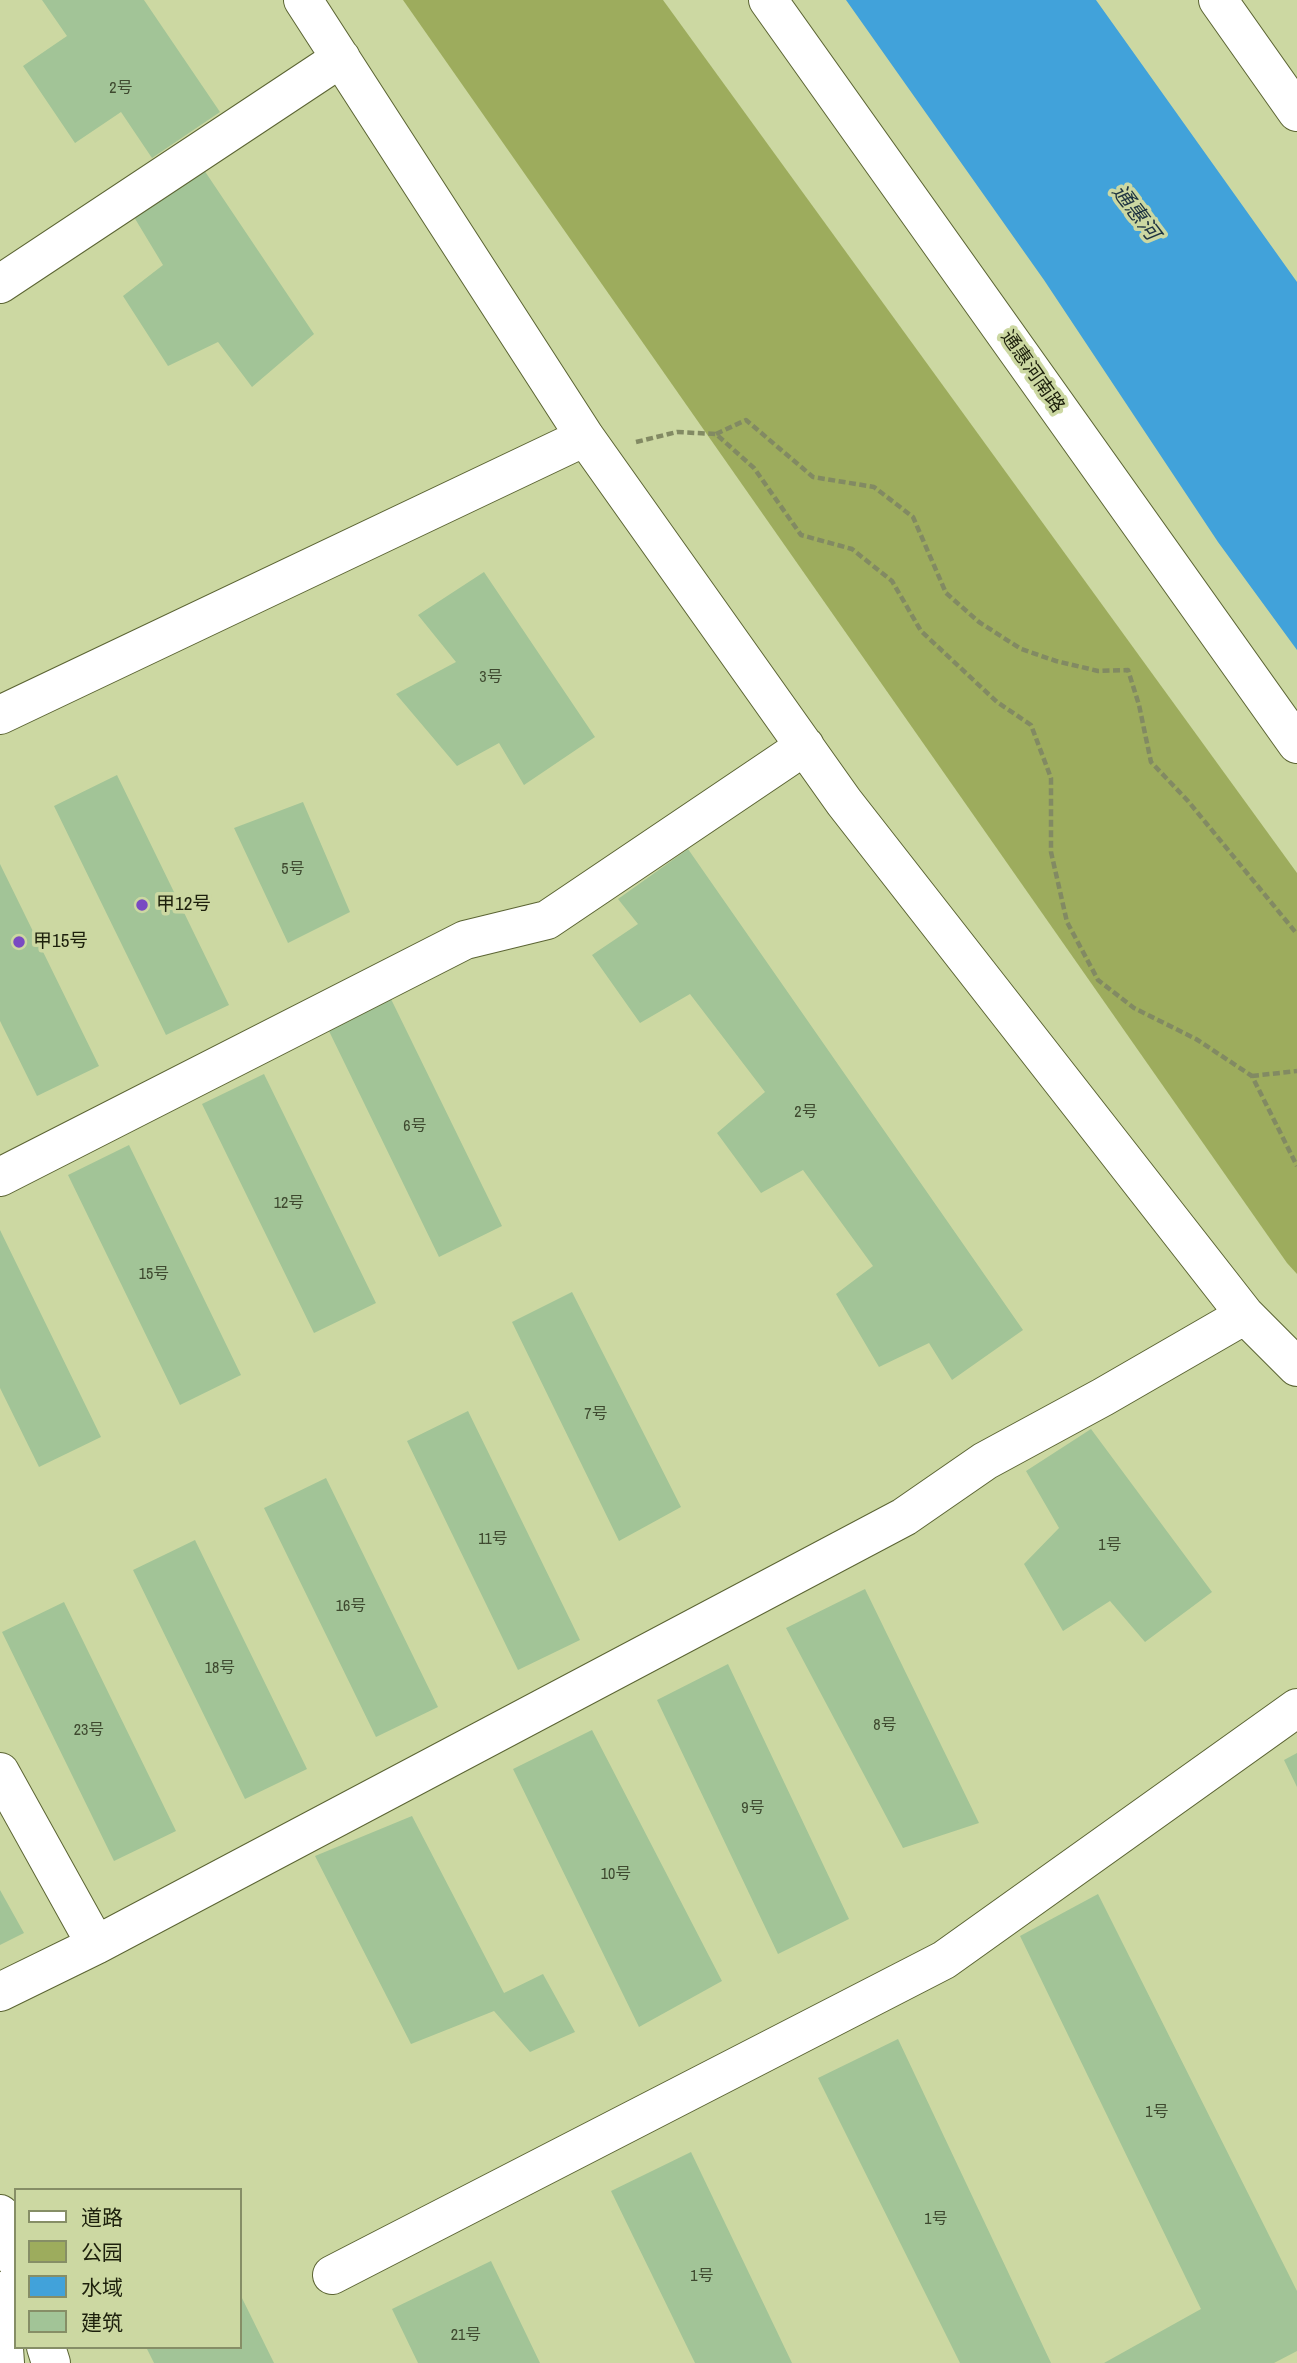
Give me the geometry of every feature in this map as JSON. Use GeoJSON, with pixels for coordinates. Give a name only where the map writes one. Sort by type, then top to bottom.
{"type":"FeatureCollection","features":[{"type":"Feature","properties":{"kind":"street"},"geometry":{"type":"LineString","coordinates":[[303,0],[593,448],[844,802],[1245,1315],[1297,1367]]}},
{"type":"Feature","properties":{"kind":"street","name":"通惠河南路"},"geometry":{"type":"LineString","coordinates":[[768,0],[1297,744]]}},
{"type":"Feature","properties":{"kind":"street"},"geometry":{"type":"LineString","coordinates":[[1218,0],[1297,112]]}},
{"type":"Feature","properties":{"kind":"street"},"geometry":{"type":"LineString","coordinates":[[0,284],[341,58]]}},
{"type":"Feature","properties":{"kind":"street"},"geometry":{"type":"LineString","coordinates":[[0,715],[593,448]]}},
{"type":"Feature","properties":{"kind":"street"},"geometry":{"type":"LineString","coordinates":[[0,1177],[465,940],[547,920],[805,746]]}},
{"type":"Feature","properties":{"kind":"street"},"geometry":{"type":"LineString","coordinates":[[0,1992],[96,1945],[904,1517],[985,1461],[1103,1398],[1245,1315]]}},
{"type":"Feature","properties":{"kind":"street"},"geometry":{"type":"LineString","coordinates":[[332,2275],[944,1960],[1297,1708]]}},
{"type":"Feature","properties":{"kind":"street"},"geometry":{"type":"LineString","coordinates":[[0,1772],[96,1945]]}},
{"type":"Feature","properties":{"kind":"street"},"geometry":{"type":"LineString","coordinates":[[0,2214],[14,2254]]}},
{"type":"Feature","properties":{"kind":"street"},"geometry":{"type":"LineString","coordinates":[[0,2291],[5,2363]]}},
{"type":"Feature","properties":{"kind":"path"},"geometry":{"type":"LineString","coordinates":[[593,448],[677,432],[716,434],[746,421],[813,477],[874,487],[913,517],[946,593],[979,622],[1021,649],[1056,661],[1098,671],[1128,670],[1151,761],[1188,801],[1297,934]]}},
{"type":"Feature","properties":{"kind":"path"},"geometry":{"type":"LineString","coordinates":[[716,434],[754,468],[801,535],[852,549],[892,581],[921,631],[996,702],[1031,726],[1051,778],[1051,852],[1067,922],[1098,980],[1134,1008],[1196,1039],[1252,1076],[1297,1166]]}},
{"type":"Feature","properties":{"kind":"path"},"geometry":{"type":"LineString","coordinates":[[1252,1076],[1297,1071]]}},
{"type":"Feature","properties":{"kind":"green space"},"geometry":{"type":"Polygon","coordinates":[[[403,0],[663,0],[1297,873],[1297,1274],[1287,1263],[403,0]]]}},
{"type":"Feature","properties":{"kind":"water","name":"通惠河"},"geometry":{"type":"Polygon","coordinates":[[[846,0],[1096,0],[1297,282],[1297,650],[1218,542],[1044,280],[846,0]]]}},
{"type":"Feature","properties":{"kind":"building"},"geometry":{"type":"Polygon","coordinates":[[[42,0],[144,0],[220,112],[152,158],[121,112],[75,143],[23,66],[67,36],[42,0]]]}},
{"type":"Feature","properties":{"kind":"building"},"geometry":{"type":"Polygon","coordinates":[[[202,167],[314,334],[252,387],[218,342],[168,366],[123,296],[163,265],[134,217],[202,167]]]}},
{"type":"Feature","properties":{"kind":"building"},"geometry":{"type":"Polygon","coordinates":[[[484,572],[595,737],[524,785],[499,743],[457,766],[396,694],[456,662],[418,615],[484,572]]]}},
{"type":"Feature","properties":{"kind":"building","name":"甲12号"},"geometry":{"type":"Polygon","coordinates":[[[117,775],[229,1005],[166,1035],[54,806],[117,775]]]}},
{"type":"Feature","properties":{"kind":"building"},"geometry":{"type":"Polygon","coordinates":[[[303,802],[350,912],[288,943],[234,828],[303,802]]]}},
{"type":"Feature","properties":{"kind":"building"},"geometry":{"type":"Polygon","coordinates":[[[688,849],[1023,1330],[952,1380],[929,1343],[879,1367],[836,1294],[873,1266],[803,1170],[761,1193],[717,1133],[765,1092],[690,994],[640,1023],[592,955],[638,924],[618,899],[688,849]]]}},
{"type":"Feature","properties":{"kind":"building","name":"甲15号"},"geometry":{"type":"Polygon","coordinates":[[[0,864],[99,1066],[37,1096],[0,1021],[0,864]]]}},
{"type":"Feature","properties":{"kind":"building"},"geometry":{"type":"Polygon","coordinates":[[[390,997],[502,1226],[439,1257],[327,1027],[390,997]]]}},
{"type":"Feature","properties":{"kind":"building"},"geometry":{"type":"Polygon","coordinates":[[[264,1074],[376,1303],[314,1333],[202,1104],[264,1074]]]}},
{"type":"Feature","properties":{"kind":"building"},"geometry":{"type":"Polygon","coordinates":[[[129,1145],[241,1375],[180,1405],[68,1175],[129,1145]]]}},
{"type":"Feature","properties":{"kind":"building"},"geometry":{"type":"Polygon","coordinates":[[[0,1230],[101,1437],[39,1467],[0,1388],[0,1230]]]}},
{"type":"Feature","properties":{"kind":"building"},"geometry":{"type":"Polygon","coordinates":[[[572,1292],[681,1507],[619,1541],[512,1322],[572,1292]]]}},
{"type":"Feature","properties":{"kind":"building"},"geometry":{"type":"Polygon","coordinates":[[[468,1411],[580,1640],[518,1670],[407,1441],[468,1411]]]}},
{"type":"Feature","properties":{"kind":"building"},"geometry":{"type":"Polygon","coordinates":[[[1091,1429],[1212,1592],[1145,1642],[1110,1601],[1063,1631],[1024,1564],[1059,1528],[1026,1471],[1091,1429]]]}},
{"type":"Feature","properties":{"kind":"building"},"geometry":{"type":"Polygon","coordinates":[[[326,1478],[438,1707],[376,1737],[264,1508],[326,1478]]]}},
{"type":"Feature","properties":{"kind":"building"},"geometry":{"type":"Polygon","coordinates":[[[195,1540],[307,1769],[245,1799],[133,1570],[195,1540]]]}},
{"type":"Feature","properties":{"kind":"building"},"geometry":{"type":"Polygon","coordinates":[[[865,1589],[979,1823],[903,1848],[786,1628],[865,1589]]]}},
{"type":"Feature","properties":{"kind":"building"},"geometry":{"type":"Polygon","coordinates":[[[64,1602],[176,1831],[114,1861],[2,1632],[64,1602]]]}},
{"type":"Feature","properties":{"kind":"building"},"geometry":{"type":"Polygon","coordinates":[[[728,1664],[849,1919],[778,1954],[657,1700],[728,1664]]]}},
{"type":"Feature","properties":{"kind":"building"},"geometry":{"type":"Polygon","coordinates":[[[592,1730],[722,1981],[639,2027],[513,1769],[592,1730]]]}},
{"type":"Feature","properties":{"kind":"building"},"geometry":{"type":"Polygon","coordinates":[[[1297,1753],[1297,1787],[1284,1760],[1297,1753]]]}},
{"type":"Feature","properties":{"kind":"building"},"geometry":{"type":"Polygon","coordinates":[[[412,1816],[504,1993],[543,1974],[575,2032],[530,2052],[494,2011],[411,2044],[315,1856],[412,1816]]]}},
{"type":"Feature","properties":{"kind":"building"},"geometry":{"type":"Polygon","coordinates":[[[0,1890],[24,1933],[0,1945],[0,1890]]]}},
{"type":"Feature","properties":{"kind":"building"},"geometry":{"type":"Polygon","coordinates":[[[1098,1894],[1297,2291],[1297,2351],[1274,2363],[1104,2363],[1201,2309],[1020,1936],[1098,1894]]]}},
{"type":"Feature","properties":{"kind":"building"},"geometry":{"type":"Polygon","coordinates":[[[898,2039],[1051,2363],[960,2363],[818,2078],[898,2039]]]}},
{"type":"Feature","properties":{"kind":"building"},"geometry":{"type":"Polygon","coordinates":[[[691,2152],[792,2363],[695,2363],[611,2191],[691,2152]]]}},
{"type":"Feature","properties":{"kind":"building"},"geometry":{"type":"Polygon","coordinates":[[[491,2261],[540,2363],[418,2363],[392,2309],[491,2261]]]}},
{"type":"Feature","properties":{"kind":"building"},"geometry":{"type":"Polygon","coordinates":[[[242,2298],[274,2363],[154,2363],[147,2349],[242,2349],[242,2298]]]}},
{"type":"Feature","properties":{"kind":"place","name":"甲12号"},"geometry":{"type":"Point","coordinates":[142,905]}},
{"type":"Feature","properties":{"kind":"place","name":"甲15号"},"geometry":{"type":"Point","coordinates":[19,942]}}]}
